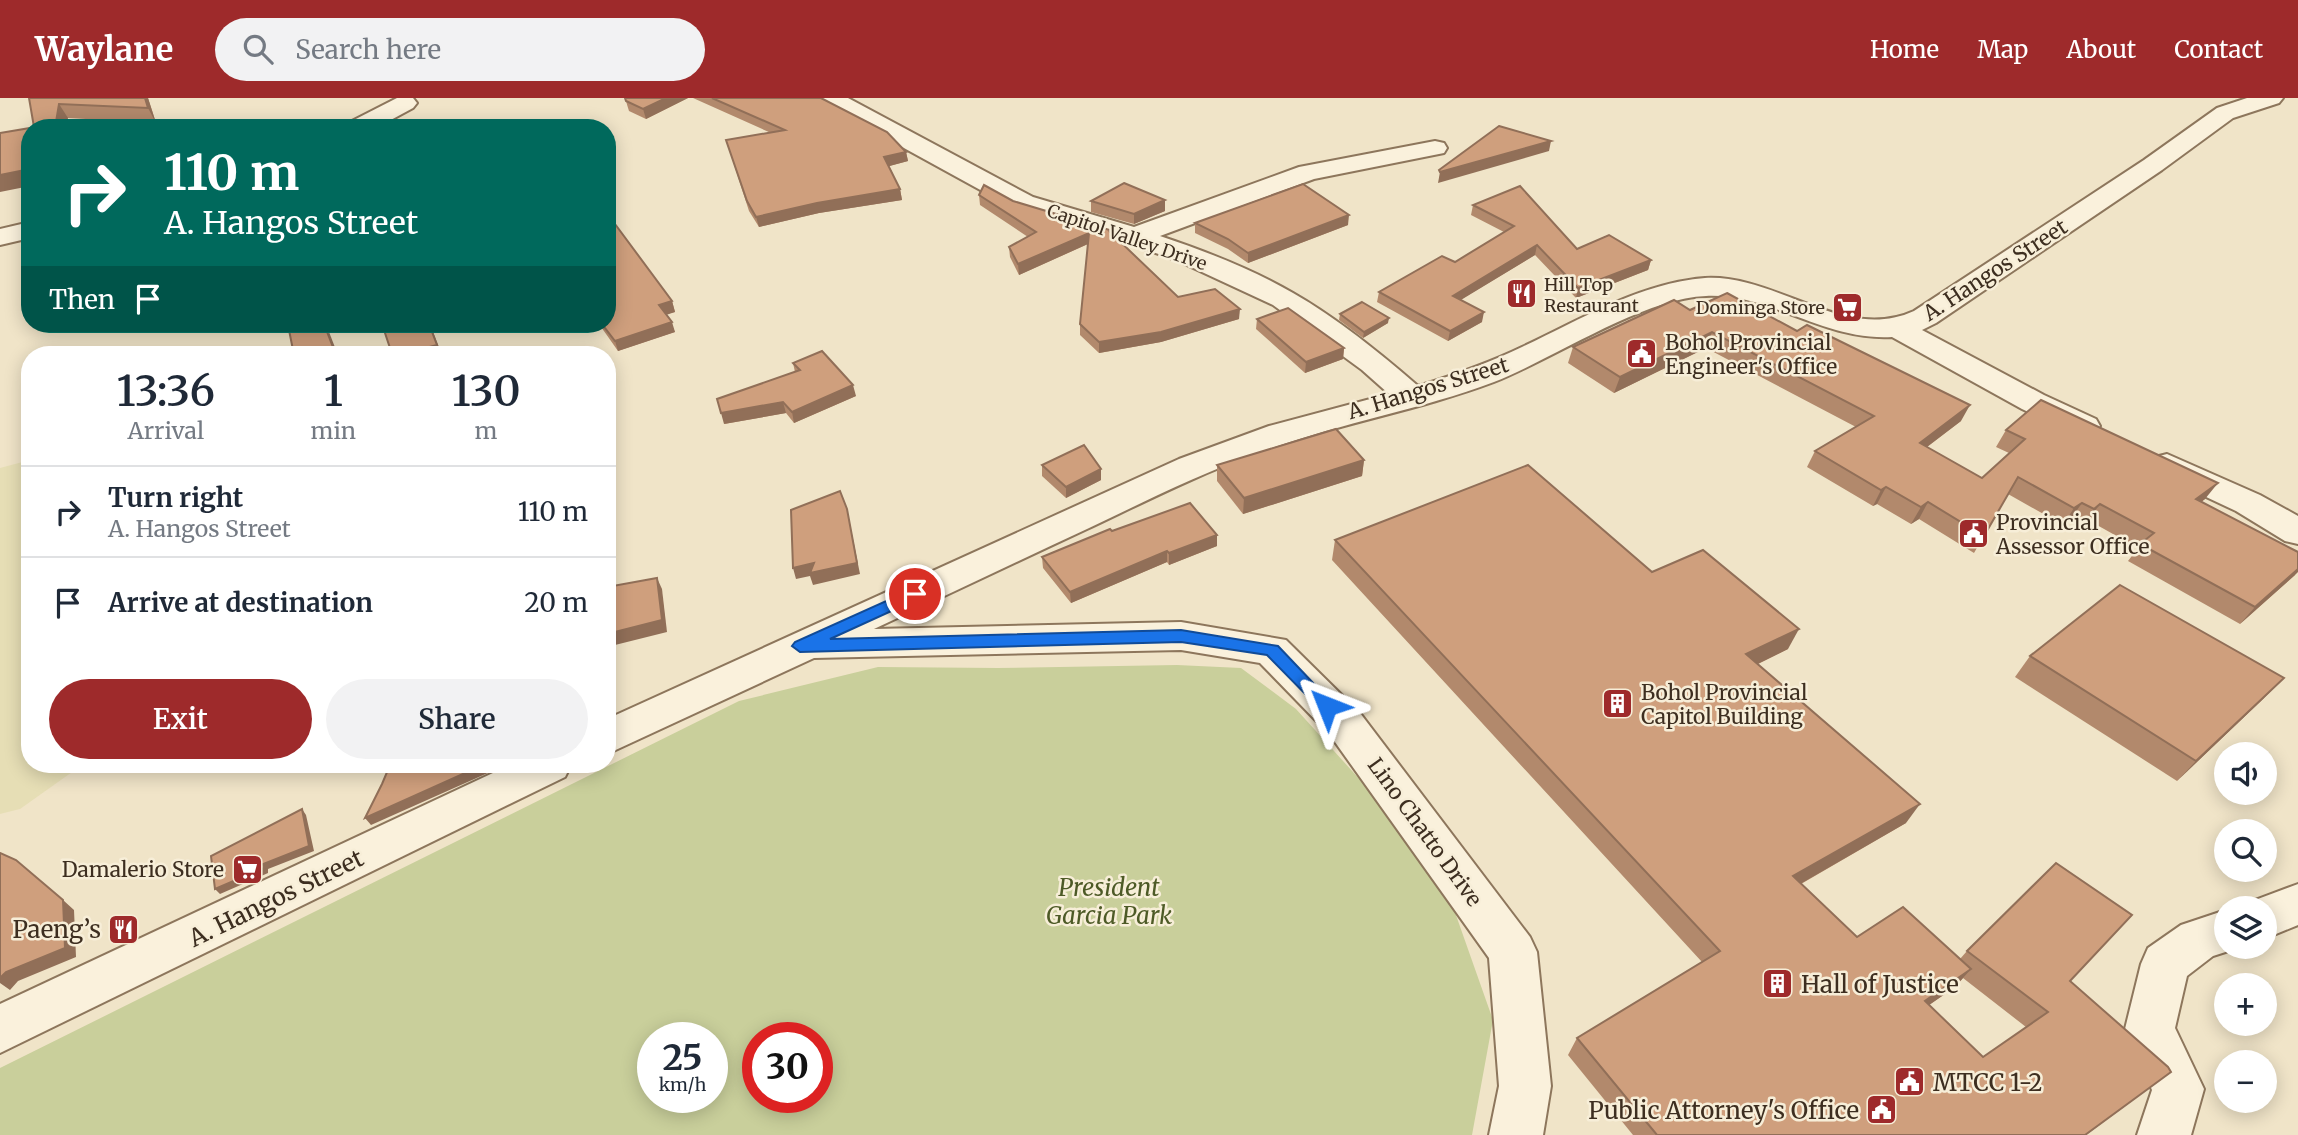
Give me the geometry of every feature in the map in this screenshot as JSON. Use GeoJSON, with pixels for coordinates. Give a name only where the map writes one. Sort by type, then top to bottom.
{"type":"FeatureCollection","features":[{"type":"Feature","properties":{"kind":"street","name":"Capitol Valley Drive"},"geometry":{"type":"LineString","coordinates":[[830,98],[1024,203],[1075,216],[1186,254],[1283,299],[1373,363],[1412,397]]}},
{"type":"Feature","properties":{"kind":"street","name":"A. Hangos Street"},"geometry":{"type":"LineString","coordinates":[[616,734],[800,646],[1218,455],[1356,410],[1412,397],[1509,365],[1588,325],[1678,291],[1710,285],[1752,292],[1839,322],[1865,327],[1897,328],[1925,317],[2143,172],[2225,113],[2271,98]]}},
{"type":"Feature","properties":{"kind":"street"},"geometry":{"type":"LineString","coordinates":[[375,119],[405,103]]}},
{"type":"Feature","properties":{"kind":"street"},"geometry":{"type":"LineString","coordinates":[[1132,237],[1308,172],[1435,148]]}},
{"type":"Feature","properties":{"kind":"street"},"geometry":{"type":"LineString","coordinates":[[0,237],[21,232]]}},
{"type":"Feature","properties":{"kind":"street"},"geometry":{"type":"LineString","coordinates":[[1897,328],[2033,402],[2248,503],[2298,532]]}},
{"type":"Feature","properties":{"kind":"street","name":"Lino Chatto Drive"},"geometry":{"type":"LineString","coordinates":[[800,646],[1181,636],[1272,650],[1345,724],[1513,952],[1525,1086],[1516,1135]]}},
{"type":"Feature","properties":{"kind":"street","name":"A. Hangos Street"},"geometry":{"type":"LineString","coordinates":[[0,1029],[533,773]]}},
{"type":"Feature","properties":{"kind":"street"},"geometry":{"type":"LineString","coordinates":[[2277,913],[2298,904]]}},
{"type":"Feature","properties":{"kind":"street"},"geometry":{"type":"LineString","coordinates":[[2165,1135],[2178,1089],[2150,1029],[2165,964],[2198,940],[2214,935]]}},
{"type":"Feature","properties":{"kind":"shaded area"},"geometry":{"type":"Polygon","coordinates":[[[21,462],[21,773],[71,773],[20,809],[0,814],[0,468],[21,462]]]}},
{"type":"Feature","properties":{"kind":"green space","name":"President Garcia Park"},"geometry":{"type":"Polygon","coordinates":[[[1177,665],[1241,668],[1296,709],[1439,867],[1493,1020],[1472,1135],[0,1135],[0,1068],[594,773],[616,773],[616,762],[739,701],[878,667],[1177,665]]]}},
{"type":"Feature","properties":{"kind":"building"},"geometry":{"type":"Polygon","coordinates":[[[29,98],[145,98],[148,108],[59,104],[56,119],[33,119],[29,98]]]}},
{"type":"Feature","properties":{"kind":"building"},"geometry":{"type":"Polygon","coordinates":[[[625,98],[666,98],[643,109],[625,98]]]}},
{"type":"Feature","properties":{"kind":"building"},"geometry":{"type":"Polygon","coordinates":[[[712,98],[821,98],[887,132],[906,152],[884,157],[900,189],[756,217],[747,201],[726,140],[785,130],[712,98]]]}},
{"type":"Feature","properties":{"kind":"building"},"geometry":{"type":"Polygon","coordinates":[[[1499,126],[1551,141],[1440,172],[1439,170],[1499,126]]]}},
{"type":"Feature","properties":{"kind":"building"},"geometry":{"type":"Polygon","coordinates":[[[21,130],[21,171],[0,175],[0,133],[21,130]]]}},
{"type":"Feature","properties":{"kind":"building"},"geometry":{"type":"Polygon","coordinates":[[[1124,183],[1165,200],[1134,214],[1091,201],[1124,183]]]}},
{"type":"Feature","properties":{"kind":"building"},"geometry":{"type":"Polygon","coordinates":[[[1303,184],[1349,215],[1248,253],[1228,239],[1195,223],[1303,184]]]}},
{"type":"Feature","properties":{"kind":"building"},"geometry":{"type":"Polygon","coordinates":[[[984,185],[1013,201],[1113,231],[1110,232],[1178,297],[1215,289],[1240,309],[1161,332],[1099,342],[1080,324],[1089,233],[1018,264],[1009,247],[1036,232],[979,195],[984,185]]]}},
{"type":"Feature","properties":{"kind":"building"},"geometry":{"type":"Polygon","coordinates":[[[1520,186],[1577,249],[1609,235],[1651,260],[1578,288],[1537,245],[1453,296],[1484,312],[1450,331],[1379,292],[1442,256],[1455,262],[1514,226],[1473,205],[1520,186]]]}},
{"type":"Feature","properties":{"kind":"building"},"geometry":{"type":"Polygon","coordinates":[[[616,225],[672,301],[659,305],[672,322],[615,341],[609,333],[616,333],[616,225]]]}},
{"type":"Feature","properties":{"kind":"building"},"geometry":{"type":"Polygon","coordinates":[[[1727,293],[1797,331],[1807,325],[1970,405],[1920,443],[1982,478],[2025,439],[2006,430],[2041,400],[2218,483],[2196,499],[2298,552],[2298,569],[2255,607],[2140,544],[2154,533],[2100,504],[2094,509],[2082,503],[2074,508],[2018,477],[1984,536],[1928,502],[1921,507],[1886,487],[1881,490],[1815,451],[1874,416],[1712,332],[1620,377],[1573,347],[1674,300],[1690,310],[1727,293]]]}},
{"type":"Feature","properties":{"kind":"building"},"geometry":{"type":"Polygon","coordinates":[[[1362,302],[1389,318],[1364,332],[1340,314],[1362,302]]]}},
{"type":"Feature","properties":{"kind":"building"},"geometry":{"type":"Polygon","coordinates":[[[1288,308],[1344,348],[1306,362],[1257,319],[1288,308]]]}},
{"type":"Feature","properties":{"kind":"building"},"geometry":{"type":"Polygon","coordinates":[[[290,333],[327,333],[333,346],[292,346],[290,333]]]}},
{"type":"Feature","properties":{"kind":"building"},"geometry":{"type":"Polygon","coordinates":[[[385,333],[432,333],[437,345],[433,346],[389,346],[385,333]]]}},
{"type":"Feature","properties":{"kind":"building"},"geometry":{"type":"Polygon","coordinates":[[[822,351],[853,385],[792,412],[783,402],[721,413],[717,399],[800,370],[793,363],[822,351]]]}},
{"type":"Feature","properties":{"kind":"building"},"geometry":{"type":"Polygon","coordinates":[[[1336,429],[1364,460],[1244,498],[1217,465],[1336,429]]]}},
{"type":"Feature","properties":{"kind":"building"},"geometry":{"type":"Polygon","coordinates":[[[1084,445],[1101,469],[1066,487],[1042,465],[1084,445]]]}},
{"type":"Feature","properties":{"kind":"building"},"geometry":{"type":"Polygon","coordinates":[[[1528,465],[1652,572],[1703,550],[1799,629],[1746,654],[1920,804],[1793,876],[1857,937],[1903,907],[1971,969],[1925,1001],[1983,1057],[2048,1012],[1967,951],[2056,863],[2132,915],[2070,981],[2171,1072],[2085,1135],[1657,1135],[1577,1038],[1720,951],[1335,540],[1528,465]]]}},
{"type":"Feature","properties":{"kind":"building"},"geometry":{"type":"Polygon","coordinates":[[[840,491],[847,509],[857,563],[810,573],[814,563],[793,568],[791,510],[840,491]]]}},
{"type":"Feature","properties":{"kind":"building"},"geometry":{"type":"Polygon","coordinates":[[[1190,503],[1217,535],[1169,553],[1167,551],[1070,592],[1042,557],[1110,529],[1112,531],[1190,503]]]}},
{"type":"Feature","properties":{"kind":"building"},"geometry":{"type":"Polygon","coordinates":[[[657,578],[662,620],[616,632],[616,585],[657,578]]]}},
{"type":"Feature","properties":{"kind":"building"},"geometry":{"type":"Polygon","coordinates":[[[2120,585],[2284,678],[2196,761],[2030,656],[2120,585]]]}},
{"type":"Feature","properties":{"kind":"building"},"geometry":{"type":"Polygon","coordinates":[[[387,773],[465,773],[365,818],[387,773]]]}},
{"type":"Feature","properties":{"kind":"building"},"geometry":{"type":"Polygon","coordinates":[[[302,809],[309,846],[263,864],[264,868],[215,889],[211,856],[302,809]]]}},
{"type":"Feature","properties":{"kind":"building"},"geometry":{"type":"Polygon","coordinates":[[[0,853],[16,860],[63,900],[65,948],[6,972],[0,978],[0,853]]]}},
{"type":"Feature","properties":{"kind":"place","name":"Hill Top Restaurant"},"geometry":{"type":"Point","coordinates":[1521,294]}},
{"type":"Feature","properties":{"kind":"place","name":"Dominga Store"},"geometry":{"type":"Point","coordinates":[1848,307]}},
{"type":"Feature","properties":{"kind":"place","name":"Bohol Provincial Engineer's Office"},"geometry":{"type":"Point","coordinates":[1642,354]}},
{"type":"Feature","properties":{"kind":"place","name":"Provincial Assessor Office"},"geometry":{"type":"Point","coordinates":[1973,534]}},
{"type":"Feature","properties":{"kind":"place","name":"Bohol Provincial Capitol Building"},"geometry":{"type":"Point","coordinates":[1618,704]}},
{"type":"Feature","properties":{"kind":"place","name":"Damalerio Store"},"geometry":{"type":"Point","coordinates":[247,869]}},
{"type":"Feature","properties":{"kind":"place","name":"Paeng’s"},"geometry":{"type":"Point","coordinates":[124,929]}},
{"type":"Feature","properties":{"kind":"place","name":"Hall of Justice"},"geometry":{"type":"Point","coordinates":[1778,984]}},
{"type":"Feature","properties":{"kind":"place","name":"MTCC 1-2"},"geometry":{"type":"Point","coordinates":[1910,1082]}},
{"type":"Feature","properties":{"kind":"place","name":"Public Attorney's Office"},"geometry":{"type":"Point","coordinates":[1882,1110]}},
{"type":"Feature","properties":{"kind":"route"},"geometry":{"type":"LineString","coordinates":[[915,594],[800,646],[1181,636],[1272,650],[1327,706]]}}]}
